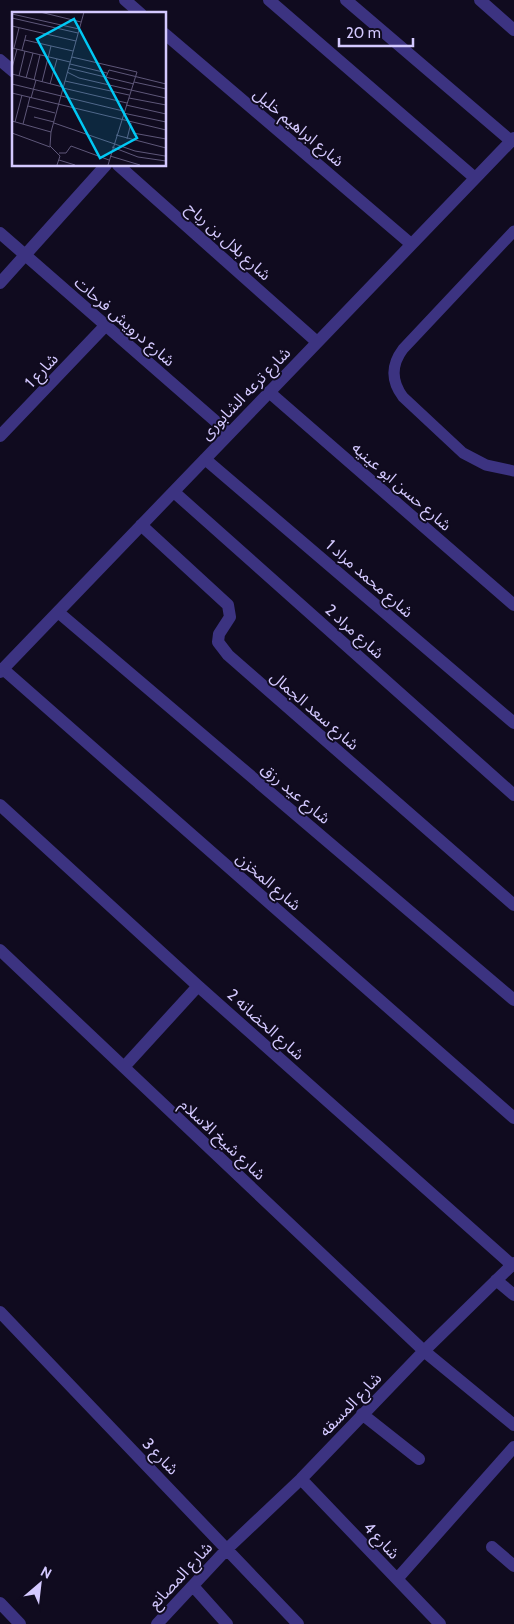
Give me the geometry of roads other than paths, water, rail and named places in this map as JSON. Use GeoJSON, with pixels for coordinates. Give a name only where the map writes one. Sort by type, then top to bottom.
{"type":"FeatureCollection","features":[{"type":"Feature","properties":{"kind":"street"},"geometry":{"type":"LineString","coordinates":[[125,0],[139,12]]}},
{"type":"Feature","properties":{"kind":"street"},"geometry":{"type":"LineString","coordinates":[[269,0],[475,178]]}},
{"type":"Feature","properties":{"kind":"street"},"geometry":{"type":"LineString","coordinates":[[346,0],[512,139]]}},
{"type":"Feature","properties":{"kind":"street"},"geometry":{"type":"LineString","coordinates":[[480,0],[514,30]]}},
{"type":"Feature","properties":{"kind":"street","name":"شارع ابراهيم خليل"},"geometry":{"type":"LineString","coordinates":[[166,35],[412,244]]}},
{"type":"Feature","properties":{"kind":"street"},"geometry":{"type":"LineString","coordinates":[[0,60],[12,70]]}},
{"type":"Feature","properties":{"kind":"street","name":"شارع ترعه الشابورى"},"geometry":{"type":"LineString","coordinates":[[3,665],[58,612],[512,139]]}},
{"type":"Feature","properties":{"kind":"street"},"geometry":{"type":"LineString","coordinates":[[0,283],[105,166]]}},
{"type":"Feature","properties":{"kind":"street","name":"شارع بلال بن رباح"},"geometry":{"type":"LineString","coordinates":[[119,166],[318,342]]}},
{"type":"Feature","properties":{"kind":"street","name":"شارع درويش فرحات"},"geometry":{"type":"LineString","coordinates":[[0,233],[230,433]]}},
{"type":"Feature","properties":{"kind":"street","name":"شارع 1"},"geometry":{"type":"LineString","coordinates":[[0,436],[106,325]]}},
{"type":"Feature","properties":{"kind":"street","name":"شارع حسن ابو عينيه"},"geometry":{"type":"LineString","coordinates":[[269,392],[514,605]]}},
{"type":"Feature","properties":{"kind":"street","name":"شارع محمد مراد 1"},"geometry":{"type":"LineString","coordinates":[[205,459],[514,723]]}},
{"type":"Feature","properties":{"kind":"street","name":"شارع مراد 2"},"geometry":{"type":"LineString","coordinates":[[174,492],[514,795]]}},
{"type":"Feature","properties":{"kind":"street","name":"شارع سعد الجمال"},"geometry":{"type":"LineString","coordinates":[[141,525],[228,604],[230,618],[219,634],[218,642],[228,655],[514,905]]}},
{"type":"Feature","properties":{"kind":"street","name":"شارع عيد رزق"},"geometry":{"type":"LineString","coordinates":[[58,612],[514,1000]]}},
{"type":"Feature","properties":{"kind":"street","name":"شارع المخزن"},"geometry":{"type":"LineString","coordinates":[[3,665],[514,1118]]}},
{"type":"Feature","properties":{"kind":"street","name":"شارع الحضانه 2"},"geometry":{"type":"LineString","coordinates":[[0,806],[198,986],[513,1264]]}},
{"type":"Feature","properties":{"kind":"street","name":"شارع شيخ الاسلام"},"geometry":{"type":"LineString","coordinates":[[0,950],[424,1351],[514,1425]]}},
{"type":"Feature","properties":{"kind":"street"},"geometry":{"type":"LineString","coordinates":[[124,1067],[198,986]]}},
{"type":"Feature","properties":{"kind":"street","name":"شارع المسقه"},"geometry":{"type":"LineString","coordinates":[[227,1549],[301,1478],[424,1351],[513,1264]]}},
{"type":"Feature","properties":{"kind":"street"},"geometry":{"type":"LineString","coordinates":[[496,1280],[514,1295]]}},
{"type":"Feature","properties":{"kind":"street","name":"شارع 3"},"geometry":{"type":"LineString","coordinates":[[0,1312],[298,1624]]}},
{"type":"Feature","properties":{"kind":"street"},"geometry":{"type":"LineString","coordinates":[[362,1414],[419,1459]]}},
{"type":"Feature","properties":{"kind":"street"},"geometry":{"type":"LineString","coordinates":[[397,1579],[514,1446]]}},
{"type":"Feature","properties":{"kind":"street","name":"شارع 4"},"geometry":{"type":"LineString","coordinates":[[301,1478],[440,1624]]}},
{"type":"Feature","properties":{"kind":"street"},"geometry":{"type":"LineString","coordinates":[[492,1547],[514,1566]]}},
{"type":"Feature","properties":{"kind":"street","name":"شارع المصانع"},"geometry":{"type":"LineString","coordinates":[[157,1624],[227,1549]]}},
{"type":"Feature","properties":{"kind":"street"},"geometry":{"type":"LineString","coordinates":[[193,1586],[227,1624]]}},
{"type":"Feature","properties":{"kind":"street"},"geometry":{"type":"LineString","coordinates":[[0,1602],[20,1624]]}},
{"type":"Feature","properties":{"kind":"lane"},"geometry":{"type":"LineString","coordinates":[[514,231],[403,349],[394,364],[393,373],[397,389],[403,396],[463,453],[486,466],[514,470]]}}]}
